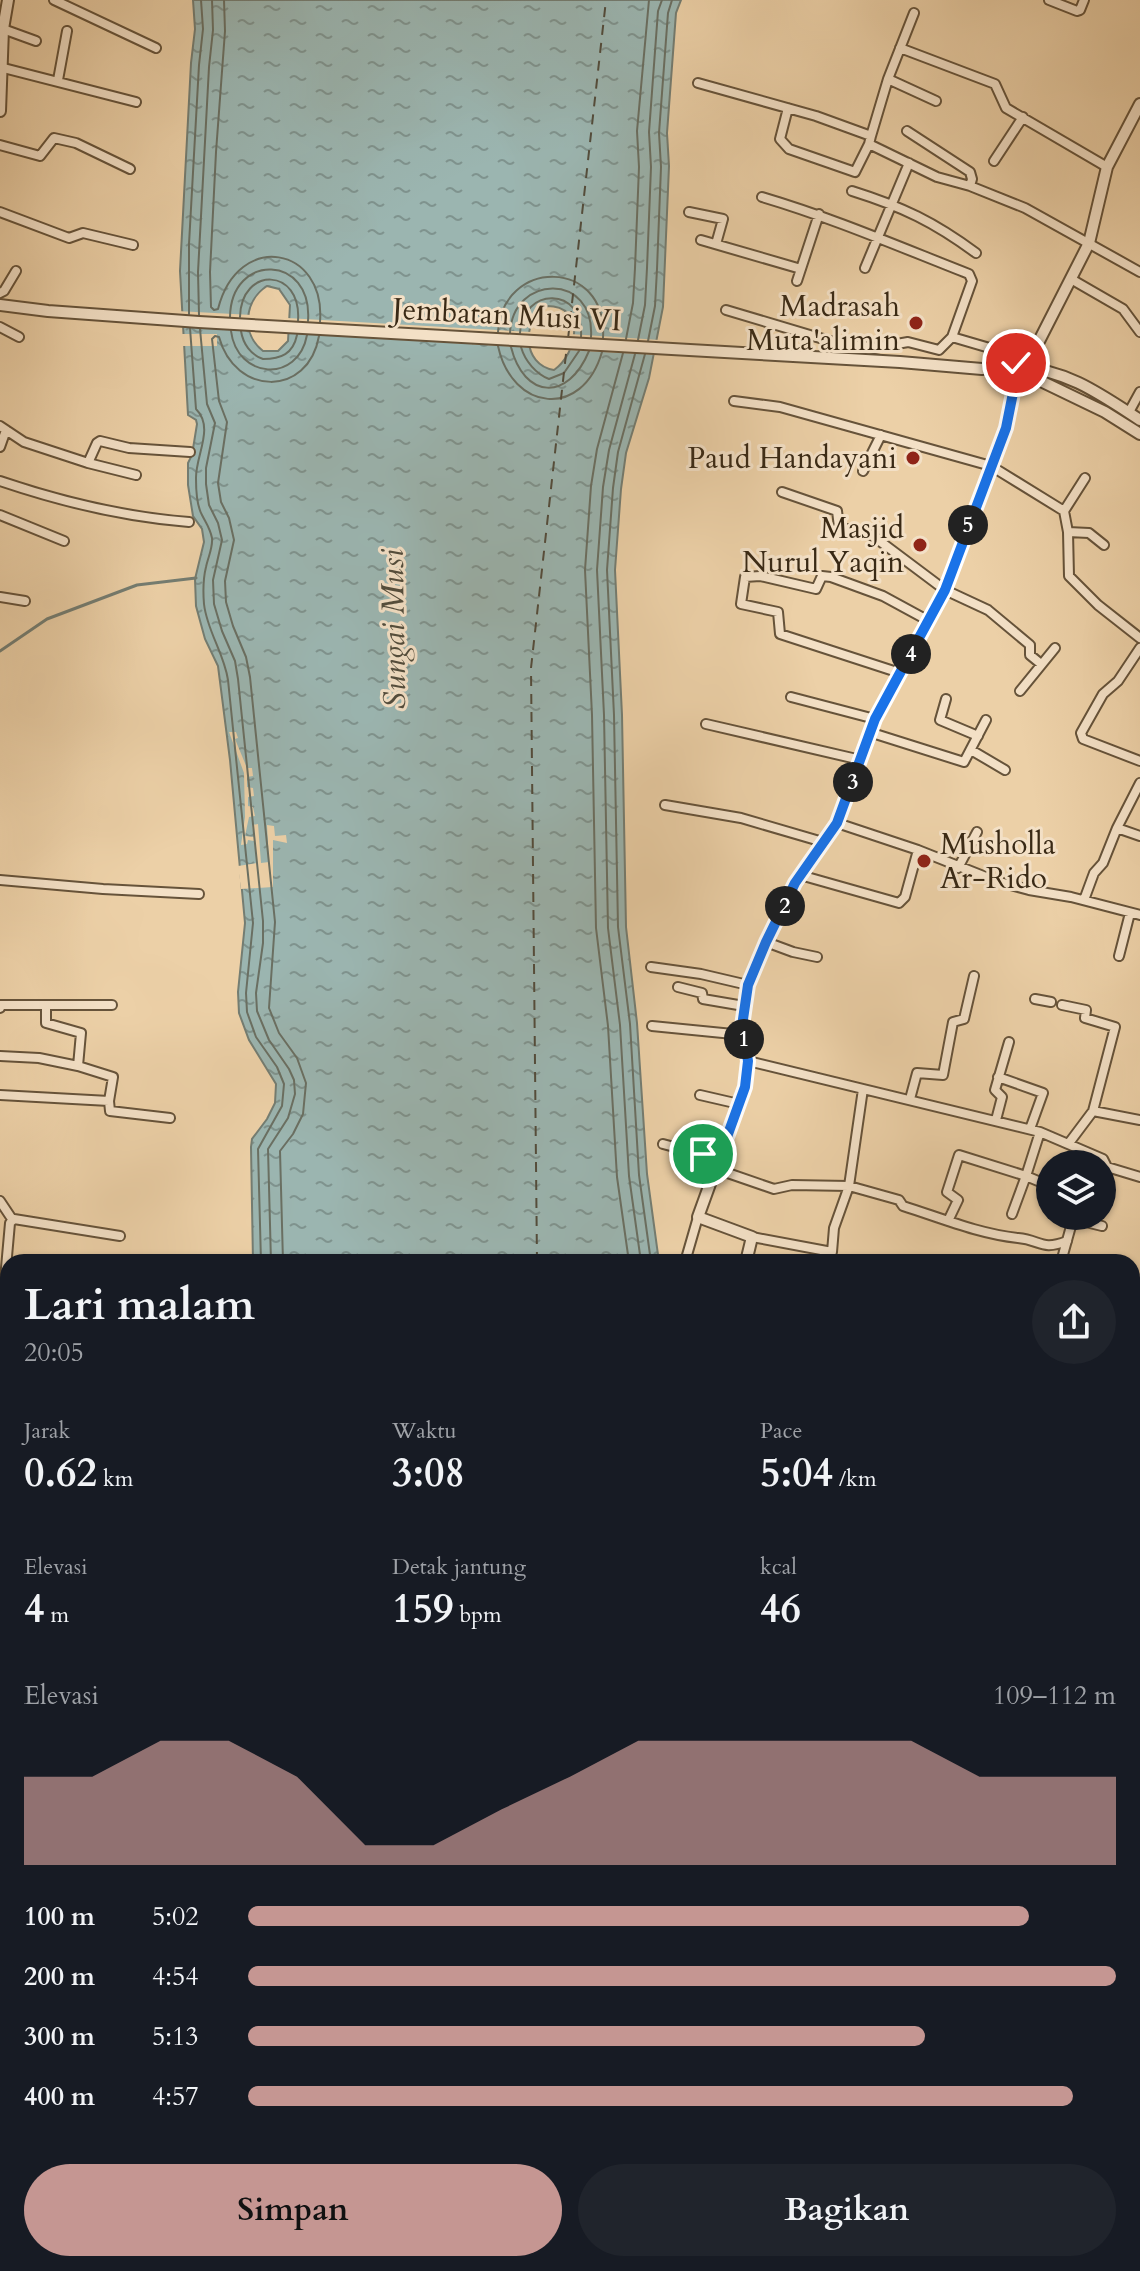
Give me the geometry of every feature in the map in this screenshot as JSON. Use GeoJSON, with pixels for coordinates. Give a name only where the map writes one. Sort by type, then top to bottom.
{"type":"FeatureCollection","features":[{"type":"Feature","properties":{"kind":"street"},"geometry":{"type":"LineString","coordinates":[[0,111],[0,67],[8,0]]}},
{"type":"Feature","properties":{"kind":"street"},"geometry":{"type":"LineString","coordinates":[[54,0],[156,48]]}},
{"type":"Feature","properties":{"kind":"street"},"geometry":{"type":"LineString","coordinates":[[1049,0],[1077,11],[1084,0]]}},
{"type":"Feature","properties":{"kind":"street"},"geometry":{"type":"LineString","coordinates":[[788,108],[780,139],[789,149],[855,172],[870,140],[888,79],[914,13]]}},
{"type":"Feature","properties":{"kind":"street"},"geometry":{"type":"LineString","coordinates":[[3,29],[36,41]]}},
{"type":"Feature","properties":{"kind":"street"},"geometry":{"type":"LineString","coordinates":[[58,80],[67,31]]}},
{"type":"Feature","properties":{"kind":"street"},"geometry":{"type":"LineString","coordinates":[[900,48],[995,84],[1000,90],[1003,105],[1107,167]]}},
{"type":"Feature","properties":{"kind":"street"},"geometry":{"type":"LineString","coordinates":[[0,67],[136,102]]}},
{"type":"Feature","properties":{"kind":"street"},"geometry":{"type":"LineString","coordinates":[[888,79],[936,101]]}},
{"type":"Feature","properties":{"kind":"street"},"geometry":{"type":"LineString","coordinates":[[698,83],[788,108],[870,140],[937,177],[970,186],[1025,208],[1140,272]]}},
{"type":"Feature","properties":{"kind":"street"},"geometry":{"type":"LineString","coordinates":[[687,1254],[745,1087],[748,1062],[743,1035],[748,985],[798,879],[837,823],[875,719],[945,590],[1006,428],[1020,367],[1058,306],[1089,243],[1107,167],[1140,104]]}},
{"type":"Feature","properties":{"kind":"street"},"geometry":{"type":"LineString","coordinates":[[994,161],[1023,117]]}},
{"type":"Feature","properties":{"kind":"street"},"geometry":{"type":"LineString","coordinates":[[907,131],[970,172],[970,186]]}},
{"type":"Feature","properties":{"kind":"street"},"geometry":{"type":"LineString","coordinates":[[0,145],[40,156],[53,137],[76,143],[130,169]]}},
{"type":"Feature","properties":{"kind":"street"},"geometry":{"type":"LineString","coordinates":[[865,268],[909,163]]}},
{"type":"Feature","properties":{"kind":"street"},"geometry":{"type":"LineString","coordinates":[[852,191],[893,204],[936,224],[976,253]]}},
{"type":"Feature","properties":{"kind":"street"},"geometry":{"type":"LineString","coordinates":[[726,310],[830,341],[874,348],[908,342],[939,350],[952,337],[972,281],[971,276],[879,237],[762,197]]}},
{"type":"Feature","properties":{"kind":"street"},"geometry":{"type":"LineString","coordinates":[[0,212],[69,238],[83,233],[133,245]]}},
{"type":"Feature","properties":{"kind":"street"},"geometry":{"type":"LineString","coordinates":[[689,212],[723,219],[716,244]]}},
{"type":"Feature","properties":{"kind":"street"},"geometry":{"type":"LineString","coordinates":[[797,281],[819,214]]}},
{"type":"Feature","properties":{"kind":"street"},"geometry":{"type":"LineString","coordinates":[[701,240],[801,269]]}},
{"type":"Feature","properties":{"kind":"street"},"geometry":{"type":"LineString","coordinates":[[0,293],[16,271]]}},
{"type":"Feature","properties":{"kind":"street"},"geometry":{"type":"LineString","coordinates":[[1071,279],[1123,309],[1140,332]]}},
{"type":"Feature","properties":{"kind":"street","name":"Jembatan Musi VI"},"geometry":{"type":"LineString","coordinates":[[0,305],[215,323],[982,369],[1041,368],[1100,394],[1140,420]]}},
{"type":"Feature","properties":{"kind":"street"},"geometry":{"type":"LineString","coordinates":[[0,327],[19,337]]}},
{"type":"Feature","properties":{"kind":"street"},"geometry":{"type":"LineString","coordinates":[[952,337],[1020,367],[1140,434]]}},
{"type":"Feature","properties":{"kind":"street"},"geometry":{"type":"LineString","coordinates":[[1129,412],[1140,392]]}},
{"type":"Feature","properties":{"kind":"street"},"geometry":{"type":"LineString","coordinates":[[734,401],[780,407],[991,466],[1064,511]]}},
{"type":"Feature","properties":{"kind":"street"},"geometry":{"type":"LineString","coordinates":[[0,447],[3,428],[24,442],[136,475]]}},
{"type":"Feature","properties":{"kind":"street"},"geometry":{"type":"LineString","coordinates":[[863,471],[881,435]]}},
{"type":"Feature","properties":{"kind":"street"},"geometry":{"type":"LineString","coordinates":[[88,463],[97,443],[102,440],[129,448],[190,452]]}},
{"type":"Feature","properties":{"kind":"street"},"geometry":{"type":"LineString","coordinates":[[1085,478],[1064,511],[1069,576],[1098,605],[1140,638]]}},
{"type":"Feature","properties":{"kind":"street"},"geometry":{"type":"LineString","coordinates":[[0,481],[90,507],[144,518],[189,522]]}},
{"type":"Feature","properties":{"kind":"street"},"geometry":{"type":"LineString","coordinates":[[782,492],[837,511],[838,526],[877,539],[945,590],[988,610],[1030,645],[1030,655],[1041,664]]}},
{"type":"Feature","properties":{"kind":"street"},"geometry":{"type":"LineString","coordinates":[[0,515],[64,541]]}},
{"type":"Feature","properties":{"kind":"street"},"geometry":{"type":"LineString","coordinates":[[1068,532],[1089,533],[1104,545]]}},
{"type":"Feature","properties":{"kind":"street"},"geometry":{"type":"LineString","coordinates":[[900,673],[780,634],[778,612],[741,604],[745,577],[760,576],[816,589],[822,576],[831,577],[883,596],[929,621]]}},
{"type":"Feature","properties":{"kind":"street"},"geometry":{"type":"LineString","coordinates":[[0,597],[25,601]]}},
{"type":"Feature","properties":{"kind":"street"},"geometry":{"type":"LineString","coordinates":[[1020,691],[1055,648]]}},
{"type":"Feature","properties":{"kind":"street"},"geometry":{"type":"LineString","coordinates":[[1140,648],[1118,681],[1103,694],[1081,733],[1083,739],[1140,761]]}},
{"type":"Feature","properties":{"kind":"street"},"geometry":{"type":"LineString","coordinates":[[791,697],[875,719]]}},
{"type":"Feature","properties":{"kind":"street"},"geometry":{"type":"LineString","coordinates":[[946,699],[941,721],[978,736]]}},
{"type":"Feature","properties":{"kind":"street"},"geometry":{"type":"LineString","coordinates":[[868,736],[962,762],[986,720]]}},
{"type":"Feature","properties":{"kind":"street"},"geometry":{"type":"LineString","coordinates":[[706,724],[861,760]]}},
{"type":"Feature","properties":{"kind":"street"},"geometry":{"type":"LineString","coordinates":[[971,750],[1005,770]]}},
{"type":"Feature","properties":{"kind":"street"},"geometry":{"type":"LineString","coordinates":[[1084,900],[1094,873],[1110,848],[1140,783]]}},
{"type":"Feature","properties":{"kind":"street"},"geometry":{"type":"LineString","coordinates":[[665,805],[741,818],[823,842]]}},
{"type":"Feature","properties":{"kind":"street"},"geometry":{"type":"LineString","coordinates":[[837,823],[918,850],[958,868],[1029,890],[1140,915]]}},
{"type":"Feature","properties":{"kind":"street"},"geometry":{"type":"LineString","coordinates":[[1117,828],[1140,836]]}},
{"type":"Feature","properties":{"kind":"street"},"geometry":{"type":"LineString","coordinates":[[958,868],[977,832]]}},
{"type":"Feature","properties":{"kind":"street"},"geometry":{"type":"LineString","coordinates":[[798,879],[899,903],[905,897],[918,850]]}},
{"type":"Feature","properties":{"kind":"street"},"geometry":{"type":"LineString","coordinates":[[0,880],[199,894]]}},
{"type":"Feature","properties":{"kind":"street"},"geometry":{"type":"LineString","coordinates":[[1119,956],[1130,913]]}},
{"type":"Feature","properties":{"kind":"street"},"geometry":{"type":"LineString","coordinates":[[766,942],[817,957]]}},
{"type":"Feature","properties":{"kind":"street"},"geometry":{"type":"LineString","coordinates":[[651,967],[748,985]]}},
{"type":"Feature","properties":{"kind":"street"},"geometry":{"type":"LineString","coordinates":[[910,1099],[915,1074],[919,1072],[939,1077],[944,1073],[953,1022],[964,1019],[974,976]]}},
{"type":"Feature","properties":{"kind":"street"},"geometry":{"type":"LineString","coordinates":[[678,987],[702,993],[703,999],[744,1006]]}},
{"type":"Feature","properties":{"kind":"street"},"geometry":{"type":"LineString","coordinates":[[1035,999],[1051,1002]]}},
{"type":"Feature","properties":{"kind":"street"},"geometry":{"type":"LineString","coordinates":[[46,1005],[45,1023],[82,1034],[78,1066]]}},
{"type":"Feature","properties":{"kind":"street"},"geometry":{"type":"LineString","coordinates":[[0,1006],[112,1005]]}},
{"type":"Feature","properties":{"kind":"street"},"geometry":{"type":"LineString","coordinates":[[1062,1005],[1086,1010],[1086,1019],[1115,1027],[1093,1111],[1069,1143]]}},
{"type":"Feature","properties":{"kind":"street"},"geometry":{"type":"LineString","coordinates":[[652,1026],[743,1035]]}},
{"type":"Feature","properties":{"kind":"street"},"geometry":{"type":"LineString","coordinates":[[996,1120],[1002,1097],[995,1091],[1009,1042]]}},
{"type":"Feature","properties":{"kind":"street"},"geometry":{"type":"LineString","coordinates":[[0,1056],[39,1058],[113,1077],[110,1111],[170,1118]]}},
{"type":"Feature","properties":{"kind":"street"},"geometry":{"type":"LineString","coordinates":[[748,1062],[1035,1130],[1104,1160],[1107,1167],[1140,1177]]}},
{"type":"Feature","properties":{"kind":"street"},"geometry":{"type":"LineString","coordinates":[[998,1077],[1043,1093],[1031,1158],[1012,1214]]}},
{"type":"Feature","properties":{"kind":"street"},"geometry":{"type":"LineString","coordinates":[[698,1217],[752,1237],[832,1252],[834,1228],[849,1186],[863,1089]]}},
{"type":"Feature","properties":{"kind":"street"},"geometry":{"type":"LineString","coordinates":[[0,1095],[109,1101]]}},
{"type":"Feature","properties":{"kind":"street"},"geometry":{"type":"LineString","coordinates":[[700,1095],[739,1104]]}},
{"type":"Feature","properties":{"kind":"street"},"geometry":{"type":"LineString","coordinates":[[1093,1111],[1140,1120]]}},
{"type":"Feature","properties":{"kind":"street"},"geometry":{"type":"LineString","coordinates":[[663,1144],[774,1189],[792,1185],[849,1186],[899,1200],[903,1206],[948,1221],[1008,1238],[1049,1247],[1067,1241]]}},
{"type":"Feature","properties":{"kind":"street"},"geometry":{"type":"LineString","coordinates":[[948,1221],[958,1200],[947,1192],[958,1156],[1036,1179]]}},
{"type":"Feature","properties":{"kind":"street"},"geometry":{"type":"LineString","coordinates":[[2,1205],[12,1219],[8,1254]]}},
{"type":"Feature","properties":{"kind":"street"},"geometry":{"type":"LineString","coordinates":[[12,1219],[120,1236]]}},
{"type":"Feature","properties":{"kind":"street"},"geometry":{"type":"LineString","coordinates":[[1063,1254],[1070,1230]]}},
{"type":"Feature","properties":{"kind":"street"},"geometry":{"type":"LineString","coordinates":[[748,1254],[752,1237]]}},
{"type":"Feature","properties":{"kind":"water","name":"Sungai Musi"},"geometry":{"type":"Polygon","coordinates":[[[193,0],[681,0],[676,13],[667,133],[669,166],[663,307],[649,378],[626,453],[615,570],[622,715],[626,927],[637,1023],[647,1174],[658,1254],[253,1254],[252,1139],[275,1103],[276,1084],[249,1040],[239,1013],[245,923],[230,760],[218,666],[205,639],[196,606],[195,579],[204,542],[202,529],[193,516],[188,485],[188,463],[197,424],[188,415],[180,271],[195,29],[193,0]],[[267,286],[259,292],[250,309],[251,336],[263,351],[278,351],[288,341],[290,305],[279,289],[267,286]],[[547,306],[533,321],[529,331],[531,351],[536,360],[554,370],[568,353],[574,332],[573,322],[560,308],[547,306]]]}},
{"type":"Feature","properties":{"kind":"pier"},"geometry":{"type":"Polygon","coordinates":[[[177,311],[252,315],[253,331],[178,327],[177,311]]]}},
{"type":"Feature","properties":{"kind":"pier"},"geometry":{"type":"Polygon","coordinates":[[[287,318],[532,332],[534,348],[285,333],[287,318]]]}},
{"type":"Feature","properties":{"kind":"pier"},"geometry":{"type":"Polygon","coordinates":[[[182,334],[217,334],[217,346],[182,346],[182,334]]]}},
{"type":"Feature","properties":{"kind":"pier"},"geometry":{"type":"Polygon","coordinates":[[[570,334],[660,340],[657,355],[566,350],[570,334]]]}},
{"type":"Feature","properties":{"kind":"pier"},"geometry":{"type":"Polygon","coordinates":[[[229,732],[236,732],[238,738],[235,739],[247,768],[252,768],[253,776],[247,777],[247,787],[253,788],[254,796],[248,797],[248,806],[253,807],[255,816],[249,817],[245,836],[254,837],[252,825],[258,824],[261,863],[269,862],[267,825],[274,826],[275,836],[286,835],[287,843],[273,840],[273,887],[241,889],[238,866],[257,863],[254,841],[248,840],[247,844],[241,845],[245,817],[244,773],[229,732]]]}},
{"type":"Feature","properties":{"kind":"waterway"},"geometry":{"type":"LineString","coordinates":[[0,651],[47,619],[137,585],[196,578]]}},
{"type":"Feature","properties":{"kind":"ferry route"},"geometry":{"type":"LineString","coordinates":[[568,339],[606,0]]}},
{"type":"Feature","properties":{"kind":"ferry route"},"geometry":{"type":"LineString","coordinates":[[537,1254],[531,668],[567,345]]}},
{"type":"Feature","properties":{"kind":"place","name":"Madrasah Muta'alimin"},"geometry":{"type":"Point","coordinates":[916,323]}},
{"type":"Feature","properties":{"kind":"place","name":"Paud Handayani"},"geometry":{"type":"Point","coordinates":[913,458]}},
{"type":"Feature","properties":{"kind":"place","name":"Masjid Nurul Yaqin"},"geometry":{"type":"Point","coordinates":[920,545]}},
{"type":"Feature","properties":{"kind":"place","name":"Musholla Ar-Rido"},"geometry":{"type":"Point","coordinates":[924,861]}},
{"type":"Feature","properties":{"kind":"route"},"geometry":{"type":"LineString","coordinates":[[703,1154],[719,1159],[745,1087],[748,1061],[743,1014],[748,985],[758,959],[795,883],[837,823],[875,719],[945,590],[1006,428],[1017,373],[1021,369],[1016,363]]}}]}
